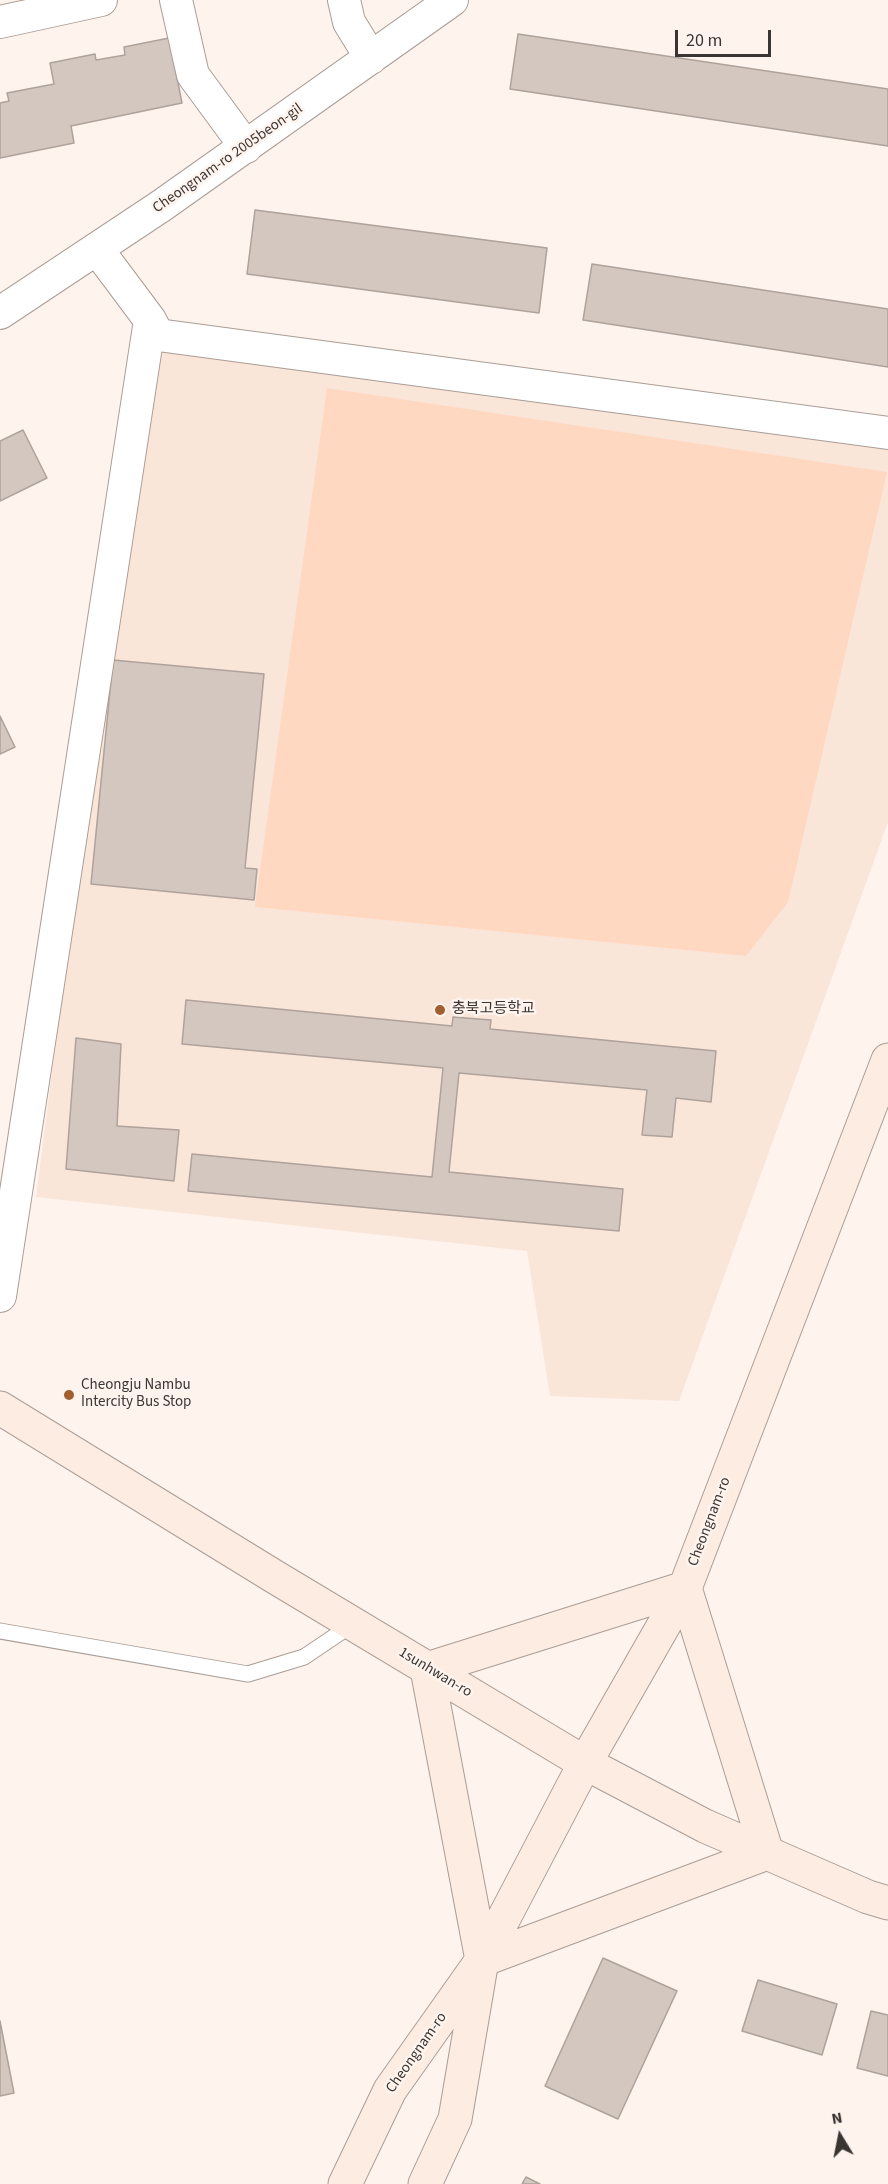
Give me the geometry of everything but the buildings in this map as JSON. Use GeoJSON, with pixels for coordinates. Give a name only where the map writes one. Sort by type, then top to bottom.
{"type":"FeatureCollection","features":[{"type":"Feature","properties":{"kind":"main road","name":"Cheongnam-ro"},"geometry":{"type":"LineString","coordinates":[[345,2184],[390,2090],[482,1960],[585,1763],[685,1588],[888,1060]]}},
{"type":"Feature","properties":{"kind":"main road","name":"1sunhwan-ro"},"geometry":{"type":"LineString","coordinates":[[0,1408],[352,1624],[585,1763],[705,1826],[868,1897],[888,1903]]}},
{"type":"Feature","properties":{"kind":"main road"},"geometry":{"type":"LineString","coordinates":[[685,1588],[767,1853],[482,1960],[427,1669],[685,1588]]}},
{"type":"Feature","properties":{"kind":"main road","name":"Cheongnam-ro"},"geometry":{"type":"LineString","coordinates":[[425,2184],[455,2119],[482,1960]]}},
{"type":"Feature","properties":{"kind":"street"},"geometry":{"type":"LineString","coordinates":[[0,22],[101,0]]}},
{"type":"Feature","properties":{"kind":"street"},"geometry":{"type":"LineString","coordinates":[[176,0],[194,75],[246,147]]}},
{"type":"Feature","properties":{"kind":"street"},"geometry":{"type":"LineString","coordinates":[[345,0],[350,22],[370,58]]}},
{"type":"Feature","properties":{"kind":"street","name":"Cheongnam-ro 2005beon-gil"},"geometry":{"type":"LineString","coordinates":[[0,313],[246,147],[452,0]]}},
{"type":"Feature","properties":{"kind":"street"},"geometry":{"type":"LineString","coordinates":[[97,249],[150,320],[158,335],[888,433]]}},
{"type":"Feature","properties":{"kind":"street"},"geometry":{"type":"LineString","coordinates":[[0,1296],[150,320]]}},
{"type":"Feature","properties":{"kind":"lane"},"geometry":{"type":"LineString","coordinates":[[0,1631],[248,1674],[304,1657],[352,1624]]}},
{"type":"Feature","properties":{"kind":"shaded area","name":"충북고등학교"},"geometry":{"type":"Polygon","coordinates":[[[158,346],[888,446],[888,822],[679,1401],[550,1396],[527,1251],[36,1197],[144,357],[158,346]]]}},
{"type":"Feature","properties":{"kind":"shaded area"},"geometry":{"type":"Polygon","coordinates":[[[327,388],[887,472],[788,902],[746,956],[255,907],[327,388]]]}},
{"type":"Feature","properties":{"kind":"place","name":"충북고등학교"},"geometry":{"type":"Point","coordinates":[440,1010]}},
{"type":"Feature","properties":{"kind":"place","name":"Cheongju Nambu Intercity Bus Stop"},"geometry":{"type":"Point","coordinates":[69,1395]}}]}
